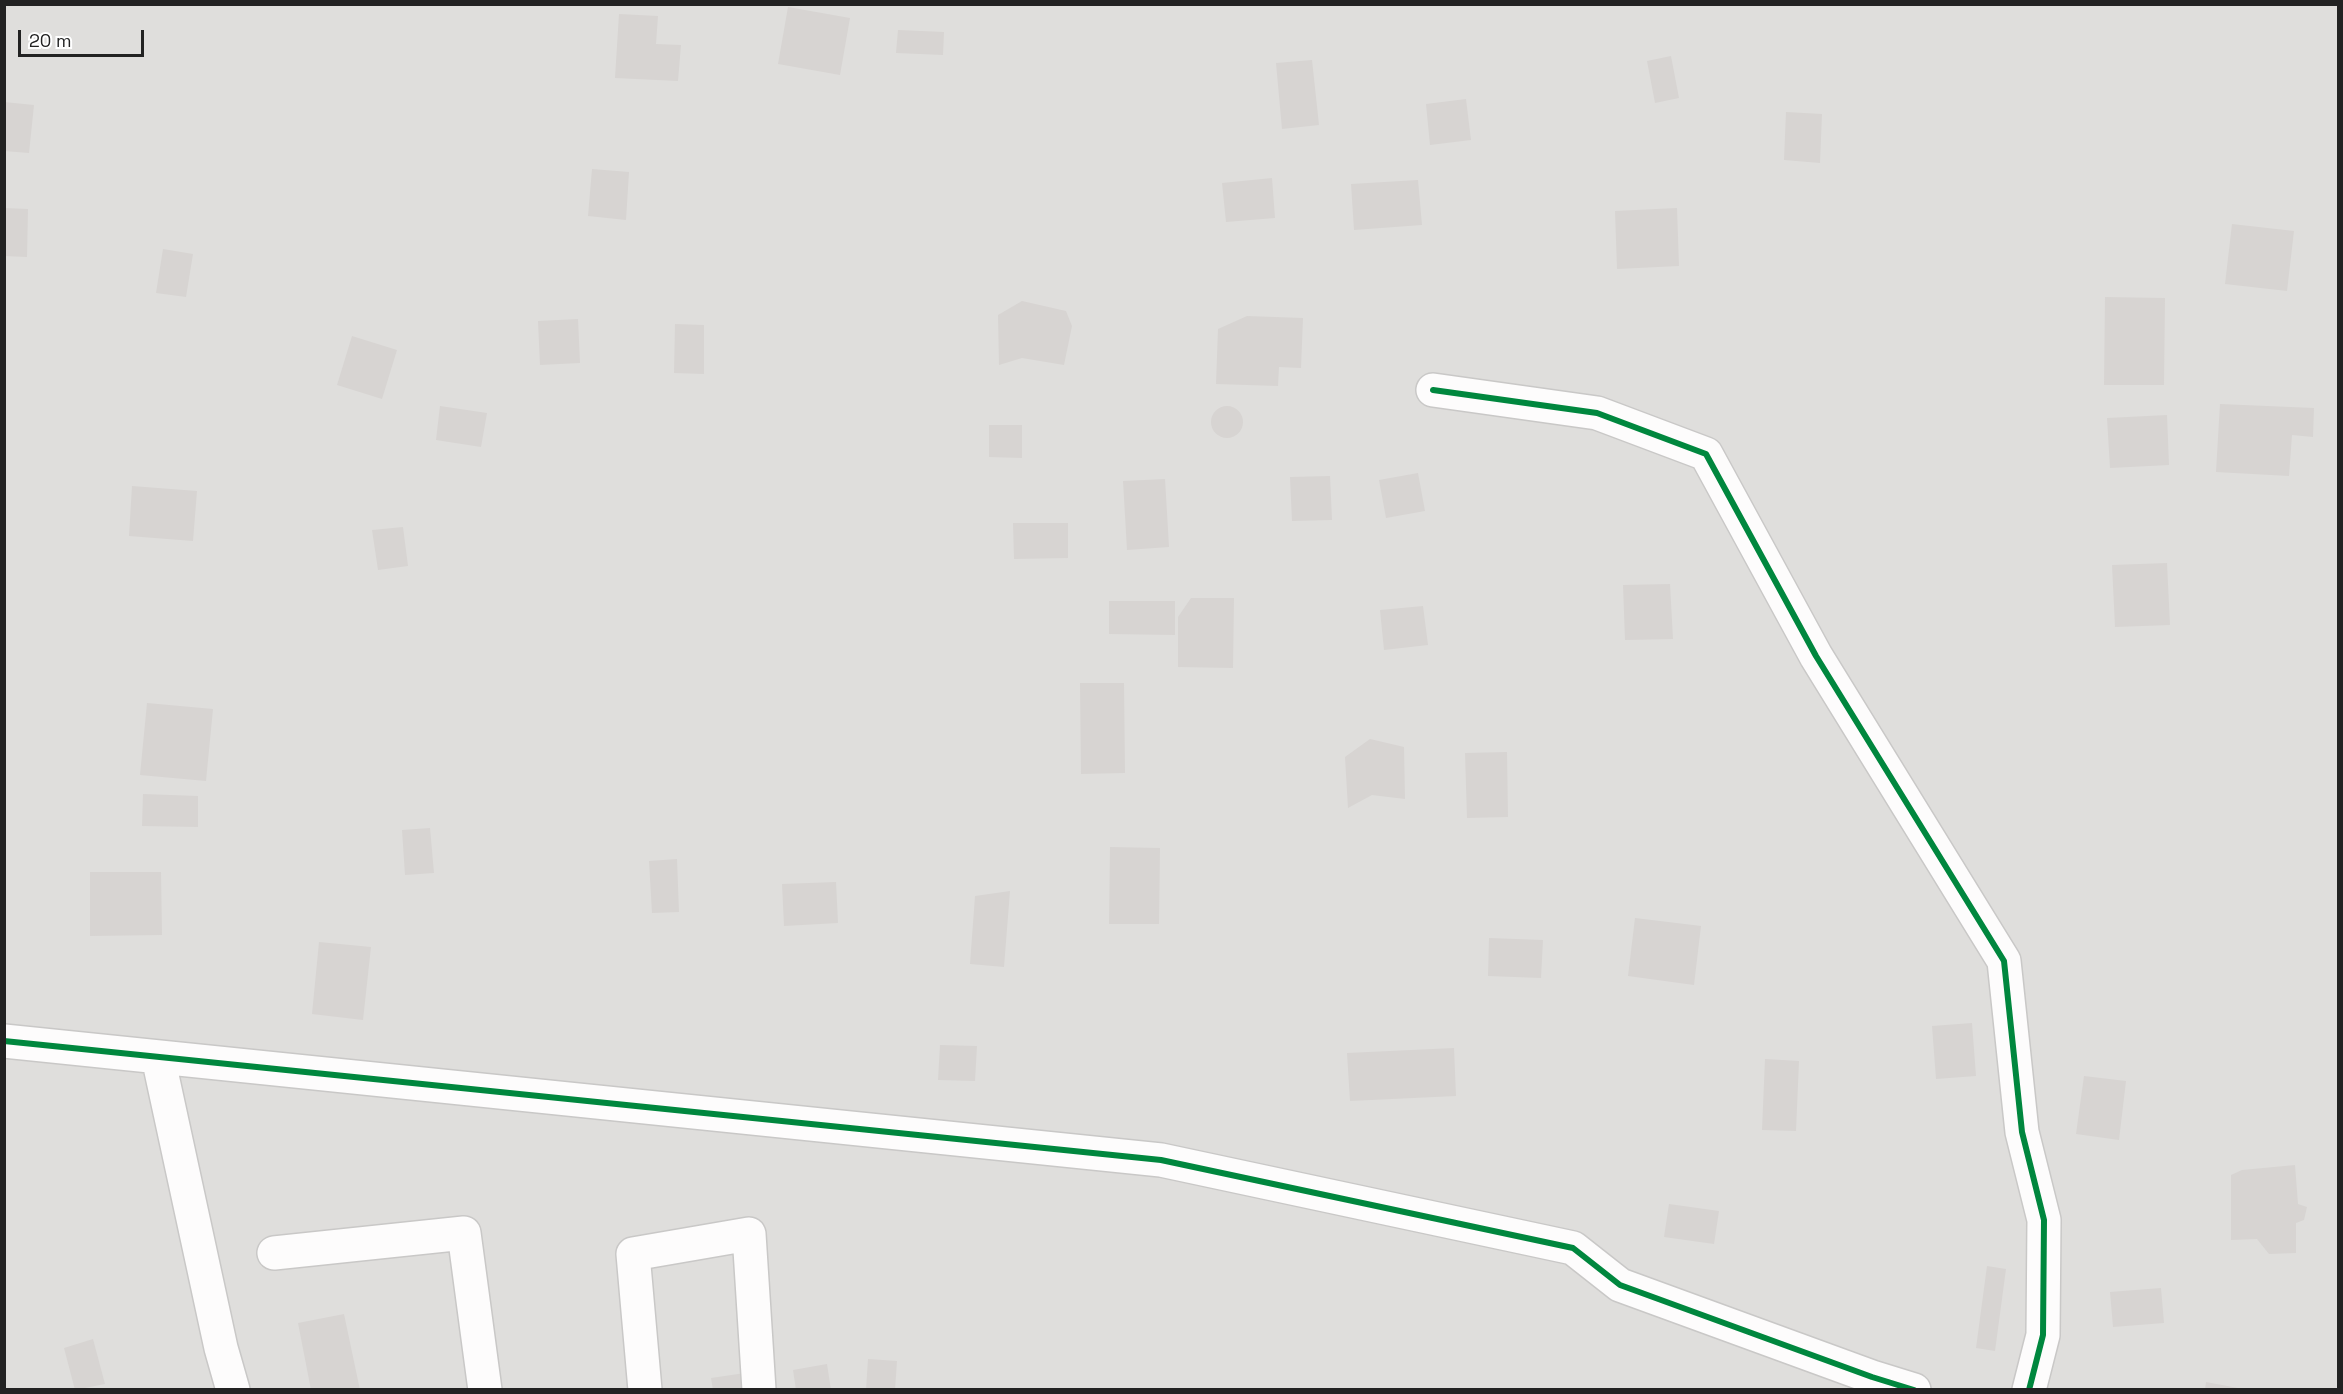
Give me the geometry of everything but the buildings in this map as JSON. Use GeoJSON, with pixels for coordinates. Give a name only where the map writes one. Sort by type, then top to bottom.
{"type":"FeatureCollection","features":[{"type":"Feature","properties":{"kind":"street"},"geometry":{"type":"LineString","coordinates":[[1433,390],[1597,413],[1706,454],[1816,656],[2004,962],[2022,1132],[2044,1220],[2043,1335],[2030,1389]]}},
{"type":"Feature","properties":{"kind":"street"},"geometry":{"type":"LineString","coordinates":[[4,1041],[1161,1160],[1573,1248],[1620,1285],[1872,1377],[1914,1389]]}},
{"type":"Feature","properties":{"kind":"street"},"geometry":{"type":"LineString","coordinates":[[158,1056],[221,1348],[233,1389]]}},
{"type":"Feature","properties":{"kind":"street"},"geometry":{"type":"LineString","coordinates":[[274,1252],[464,1233],[485,1389]]}},
{"type":"Feature","properties":{"kind":"street"},"geometry":{"type":"LineString","coordinates":[[645,1389],[633,1254],[749,1234],[759,1389]]}},
{"type":"Feature","properties":{"kind":"shaded area"},"geometry":{"type":"Polygon","coordinates":[[[5,5],[2338,5],[2338,1389],[5,1389],[5,5]]]}},
{"type":"Feature","properties":{"kind":"cycle path"},"geometry":{"type":"LineString","coordinates":[[1433,390],[1597,413],[1706,454],[1816,656],[2004,961],[2022,1132],[2044,1220],[2043,1335],[2029,1390]]}},
{"type":"Feature","properties":{"kind":"cycle path"},"geometry":{"type":"LineString","coordinates":[[4,1041],[1161,1160],[1573,1248],[1620,1285],[1872,1377],[1914,1390]]}}]}
